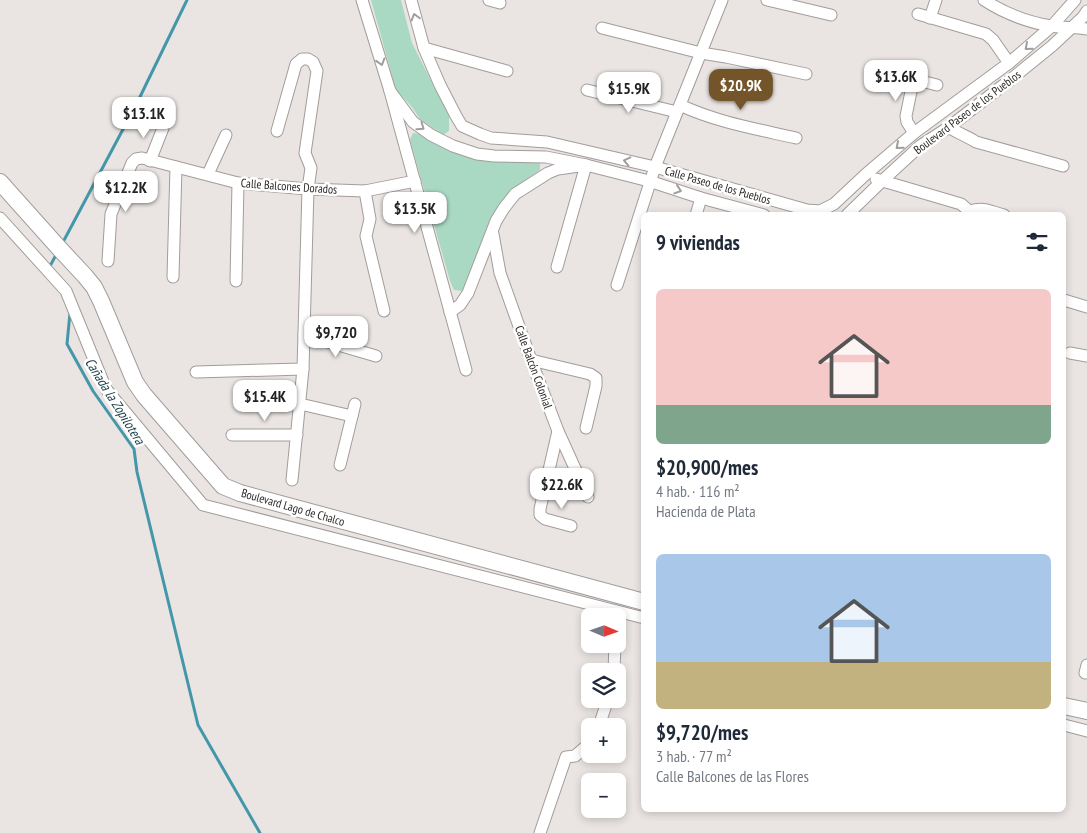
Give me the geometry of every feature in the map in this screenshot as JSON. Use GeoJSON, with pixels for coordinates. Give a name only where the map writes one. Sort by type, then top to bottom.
{"type":"FeatureCollection","features":[{"type":"Feature","properties":{"kind":"main road","name":"Boulevard Lago de Chalco"},"geometry":{"type":"LineString","coordinates":[[0,182],[85,276],[101,301],[135,382],[144,395],[223,486],[240,493],[641,601]]}},
{"type":"Feature","properties":{"kind":"main road"},"geometry":{"type":"LineString","coordinates":[[1066,706],[1087,711]]}},
{"type":"Feature","properties":{"kind":"street"},"geometry":{"type":"LineString","coordinates":[[362,0],[390,91],[466,370]]}},
{"type":"Feature","properties":{"kind":"street"},"geometry":{"type":"LineString","coordinates":[[411,0],[424,48],[440,85],[462,126],[453,146]]}},
{"type":"Feature","properties":{"kind":"street"},"geometry":{"type":"LineString","coordinates":[[488,0],[500,3]]}},
{"type":"Feature","properties":{"kind":"street"},"geometry":{"type":"LineString","coordinates":[[617,285],[654,167],[722,0]]}},
{"type":"Feature","properties":{"kind":"street"},"geometry":{"type":"LineString","coordinates":[[767,0],[831,15]]}},
{"type":"Feature","properties":{"kind":"street"},"geometry":{"type":"LineString","coordinates":[[930,18],[936,0]]}},
{"type":"Feature","properties":{"kind":"street"},"geometry":{"type":"LineString","coordinates":[[984,0],[996,8],[1021,18],[1052,26],[1087,28]]}},
{"type":"Feature","properties":{"kind":"street","name":"Calle Paseo de los Pueblos"},"geometry":{"type":"LineString","coordinates":[[462,126],[491,138],[547,142],[654,167],[807,210],[820,211],[834,204],[914,133],[1009,63],[1052,26],[1075,0]]}},
{"type":"Feature","properties":{"kind":"street","name":"Boulevard Paseo de los Pueblos"},"geometry":{"type":"LineString","coordinates":[[850,212],[920,146],[949,127],[1010,80],[1052,46],[1087,11]]}},
{"type":"Feature","properties":{"kind":"street"},"geometry":{"type":"LineString","coordinates":[[918,14],[986,34],[993,40],[1009,63]]}},
{"type":"Feature","properties":{"kind":"street"},"geometry":{"type":"LineString","coordinates":[[602,28],[701,53],[806,74]]}},
{"type":"Feature","properties":{"kind":"street"},"geometry":{"type":"LineString","coordinates":[[424,48],[507,71]]}},
{"type":"Feature","properties":{"kind":"street"},"geometry":{"type":"LineString","coordinates":[[277,131],[296,64],[302,59],[308,59],[313,62],[316,71],[305,153],[311,168],[308,189],[303,369],[292,480]]}},
{"type":"Feature","properties":{"kind":"street"},"geometry":{"type":"LineString","coordinates":[[914,133],[906,116],[916,67]]}},
{"type":"Feature","properties":{"kind":"street"},"geometry":{"type":"LineString","coordinates":[[913,79],[937,85]]}},
{"type":"Feature","properties":{"kind":"street"},"geometry":{"type":"LineString","coordinates":[[587,90],[695,112],[796,138]]}},
{"type":"Feature","properties":{"kind":"street","name":"Calle Paseo de los Pueblos"},"geometry":{"type":"LineString","coordinates":[[390,91],[413,122],[453,146],[477,154],[546,157],[586,165],[649,181],[753,212]]}},
{"type":"Feature","properties":{"kind":"street"},"geometry":{"type":"LineString","coordinates":[[949,127],[976,142],[1063,166]]}},
{"type":"Feature","properties":{"kind":"street"},"geometry":{"type":"LineString","coordinates":[[150,161],[163,128]]}},
{"type":"Feature","properties":{"kind":"street"},"geometry":{"type":"LineString","coordinates":[[208,174],[226,135]]}},
{"type":"Feature","properties":{"kind":"street"},"geometry":{"type":"LineString","coordinates":[[547,142],[548,173]]}},
{"type":"Feature","properties":{"kind":"street","name":"Calle Balcones Dorados"},"geometry":{"type":"LineString","coordinates":[[108,261],[111,214],[132,163],[136,159],[142,158],[238,183],[308,189],[366,191],[415,181]]}},
{"type":"Feature","properties":{"kind":"street"},"geometry":{"type":"LineString","coordinates":[[450,312],[460,305],[468,293],[496,221],[515,194],[548,173],[558,169],[586,165],[558,267]]}},
{"type":"Feature","properties":{"kind":"street"},"geometry":{"type":"LineString","coordinates":[[173,277],[176,167]]}},
{"type":"Feature","properties":{"kind":"street"},"geometry":{"type":"LineString","coordinates":[[865,175],[961,204],[968,212]]}},
{"type":"Feature","properties":{"kind":"street"},"geometry":{"type":"LineString","coordinates":[[236,281],[238,183]]}},
{"type":"Feature","properties":{"kind":"street"},"geometry":{"type":"LineString","coordinates":[[366,191],[370,219],[366,236],[384,311]]}},
{"type":"Feature","properties":{"kind":"street"},"geometry":{"type":"LineString","coordinates":[[697,212],[701,198]]}},
{"type":"Feature","properties":{"kind":"street"},"geometry":{"type":"LineString","coordinates":[[971,212],[978,209],[996,212]]}},
{"type":"Feature","properties":{"kind":"street"},"geometry":{"type":"LineString","coordinates":[[0,218],[66,290],[106,389],[203,505],[595,608]]}},
{"type":"Feature","properties":{"kind":"street","name":"Calle Balcón Colonial"},"geometry":{"type":"LineString","coordinates":[[492,233],[500,273],[531,360],[558,431],[588,497]]}},
{"type":"Feature","properties":{"kind":"street"},"geometry":{"type":"LineString","coordinates":[[1066,301],[1087,308]]}},
{"type":"Feature","properties":{"kind":"street"},"geometry":{"type":"LineString","coordinates":[[304,335],[376,356]]}},
{"type":"Feature","properties":{"kind":"street"},"geometry":{"type":"LineString","coordinates":[[1070,353],[1087,356]]}},
{"type":"Feature","properties":{"kind":"street"},"geometry":{"type":"LineString","coordinates":[[531,360],[590,374],[596,378],[596,386],[586,428]]}},
{"type":"Feature","properties":{"kind":"street"},"geometry":{"type":"LineString","coordinates":[[196,372],[303,369]]}},
{"type":"Feature","properties":{"kind":"street"},"geometry":{"type":"LineString","coordinates":[[300,404],[352,416]]}},
{"type":"Feature","properties":{"kind":"street"},"geometry":{"type":"LineString","coordinates":[[340,465],[355,404]]}},
{"type":"Feature","properties":{"kind":"street"},"geometry":{"type":"LineString","coordinates":[[558,431],[540,515],[545,519],[571,526]]}},
{"type":"Feature","properties":{"kind":"street"},"geometry":{"type":"LineString","coordinates":[[232,435],[297,435]]}},
{"type":"Feature","properties":{"kind":"street"},"geometry":{"type":"LineString","coordinates":[[626,615],[641,618]]}},
{"type":"Feature","properties":{"kind":"street"},"geometry":{"type":"LineString","coordinates":[[1066,726],[1087,731]]}},
{"type":"Feature","properties":{"kind":"street"},"geometry":{"type":"LineString","coordinates":[[540,833],[566,757],[575,756],[581,751]]}},
{"type":"Feature","properties":{"kind":"green space"},"geometry":{"type":"Polygon","coordinates":[[[371,0],[401,0],[412,43],[449,116],[449,131],[443,135],[420,119],[396,90],[371,0]]]}},
{"type":"Feature","properties":{"kind":"green space"},"geometry":{"type":"Polygon","coordinates":[[[413,133],[422,134],[442,146],[540,159],[540,170],[515,187],[496,209],[463,291],[454,290],[450,281],[410,140],[413,133]]]}},
{"type":"Feature","properties":{"kind":"waterway","name":"Cañada la Zopilotera"},"geometry":{"type":"LineString","coordinates":[[62,244],[137,103],[187,0]]}},
{"type":"Feature","properties":{"kind":"waterway","name":"Cañada la Zopilotera"},"geometry":{"type":"LineString","coordinates":[[49,268],[57,253]]}},
{"type":"Feature","properties":{"kind":"waterway","name":"Cañada la Zopilotera"},"geometry":{"type":"LineString","coordinates":[[70,313],[67,344],[93,391],[134,449],[137,472],[198,725],[260,833]]}}]}
